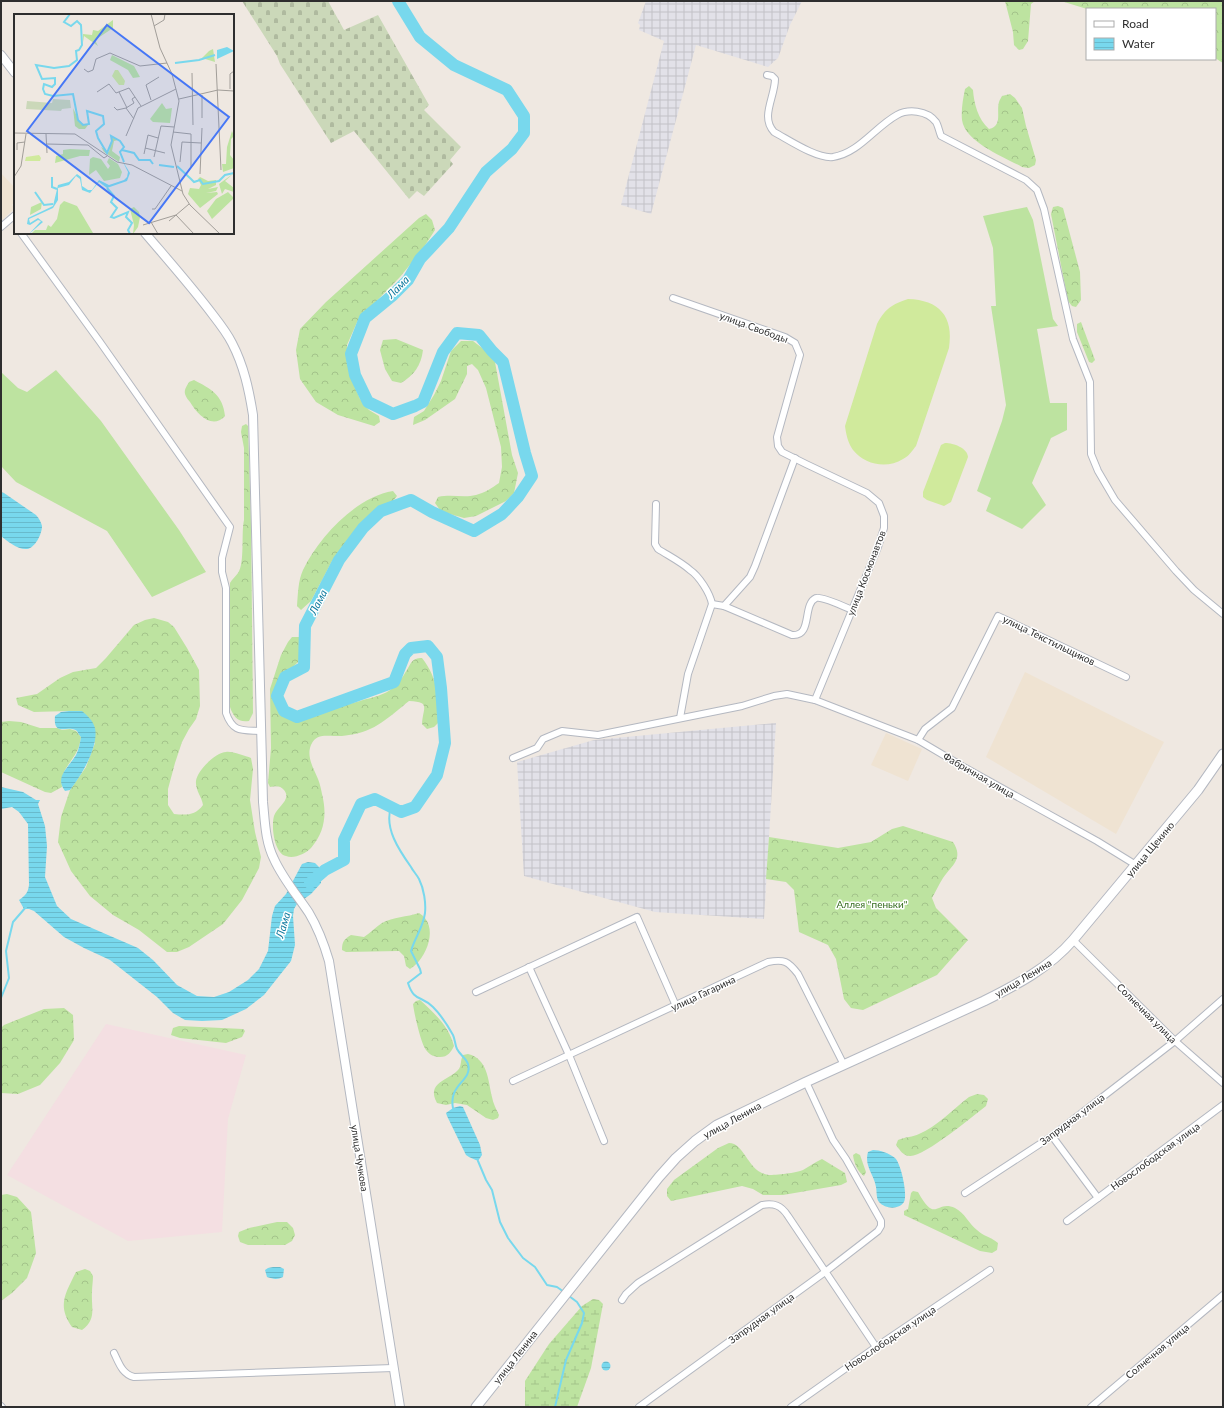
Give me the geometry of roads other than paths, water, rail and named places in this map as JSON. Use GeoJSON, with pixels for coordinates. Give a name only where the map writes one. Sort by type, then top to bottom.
{"type":"FeatureCollection","features":[{"type":"Feature","properties":{"kind":"main road","name":"улица Щекино"},"geometry":{"type":"LineString","coordinates":[[1073,940],[1198,790],[1223,754]]}},
{"type":"Feature","properties":{"kind":"main road","name":"улица Ленина"},"geometry":{"type":"LineString","coordinates":[[476,1407],[654,1183],[676,1158],[695,1141],[717,1125],[1009,988],[1049,963],[1063,952],[1073,940]]}},
{"type":"Feature","properties":{"kind":"street"},"geometry":{"type":"LineString","coordinates":[[1,55],[14,72]]}},
{"type":"Feature","properties":{"kind":"street"},"geometry":{"type":"LineString","coordinates":[[767,75],[772,76],[774,79],[768,120],[770,128],[774,132],[812,152],[825,157],[844,153],[861,143],[898,114],[916,111],[925,113],[935,121],[941,136],[1032,184],[1037,190],[1044,209],[1073,339],[1090,382],[1091,454],[1098,471],[1115,500],[1172,567],[1194,590],[1223,614]]}},
{"type":"Feature","properties":{"kind":"street"},"geometry":{"type":"LineString","coordinates":[[1,227],[13,216]]}},
{"type":"Feature","properties":{"kind":"street"},"geometry":{"type":"LineString","coordinates":[[22,234],[100,342],[230,527],[222,558],[222,572],[226,588],[226,713],[230,722],[237,728],[261,731]]}},
{"type":"Feature","properties":{"kind":"street","name":"улица Чучкова"},"geometry":{"type":"LineString","coordinates":[[146,234],[195,291],[231,341],[244,370],[249,392],[253,416],[263,802],[266,832],[271,852],[280,871],[317,928],[325,947],[331,974],[400,1407]]}},
{"type":"Feature","properties":{"kind":"street","name":"улица Свободы"},"geometry":{"type":"LineString","coordinates":[[673,298],[784,337],[795,343],[800,356],[777,437],[778,446],[782,452]]}},
{"type":"Feature","properties":{"kind":"street","name":"улица Космонавтов"},"geometry":{"type":"LineString","coordinates":[[782,452],[867,493],[879,502],[884,516],[884,528],[878,547],[815,700]]}},
{"type":"Feature","properties":{"kind":"street"},"geometry":{"type":"LineString","coordinates":[[724,606],[747,581],[755,566],[795,458]]}},
{"type":"Feature","properties":{"kind":"street"},"geometry":{"type":"LineString","coordinates":[[656,504],[655,544],[658,549],[691,570],[709,594],[712,604],[688,674],[680,718]]}},
{"type":"Feature","properties":{"kind":"street"},"geometry":{"type":"LineString","coordinates":[[712,604],[724,606],[792,635],[801,633],[804,629],[810,607],[816,598],[822,598],[852,610]]}},
{"type":"Feature","properties":{"kind":"street","name":"улица Текстильщиков"},"geometry":{"type":"LineString","coordinates":[[918,740],[925,729],[952,708],[998,616],[1126,677]]}},
{"type":"Feature","properties":{"kind":"street","name":"Фабричная улица"},"geometry":{"type":"LineString","coordinates":[[513,758],[537,748],[543,739],[562,731],[598,734],[742,706],[774,696],[787,694],[815,700],[918,740],[1097,841],[1136,865]]}},
{"type":"Feature","properties":{"kind":"street"},"geometry":{"type":"LineString","coordinates":[[476,992],[637,917],[676,1006]]}},
{"type":"Feature","properties":{"kind":"street","name":"Солнечная улица"},"geometry":{"type":"LineString","coordinates":[[1073,940],[1175,1041],[1223,1083]]}},
{"type":"Feature","properties":{"kind":"street","name":"улица Гагарина"},"geometry":{"type":"LineString","coordinates":[[513,1081],[768,962],[778,960],[791,964],[798,974],[844,1065]]}},
{"type":"Feature","properties":{"kind":"street"},"geometry":{"type":"LineString","coordinates":[[528,968],[569,1055],[604,1141]]}},
{"type":"Feature","properties":{"kind":"street","name":"Запрудная улица"},"geometry":{"type":"LineString","coordinates":[[966,1193],[1052,1136],[1175,1041],[1223,999]]}},
{"type":"Feature","properties":{"kind":"street","name":"Запрудная улица"},"geometry":{"type":"LineString","coordinates":[[639,1407],[825,1272],[878,1231],[881,1226],[881,1221],[846,1159],[833,1140],[806,1082]]}},
{"type":"Feature","properties":{"kind":"street","name":"Новослободская улица"},"geometry":{"type":"LineString","coordinates":[[1067,1220],[1223,1106]]}},
{"type":"Feature","properties":{"kind":"street"},"geometry":{"type":"LineString","coordinates":[[1052,1136],[1098,1198]]}},
{"type":"Feature","properties":{"kind":"street"},"geometry":{"type":"LineString","coordinates":[[622,1300],[638,1283],[762,1205],[770,1203],[778,1205],[784,1210],[876,1347]]}},
{"type":"Feature","properties":{"kind":"street","name":"Новослободская улица"},"geometry":{"type":"LineString","coordinates":[[791,1407],[876,1347],[990,1270]]}},
{"type":"Feature","properties":{"kind":"street","name":"Солнечная улица"},"geometry":{"type":"LineString","coordinates":[[1090,1407],[1223,1295]]}},
{"type":"Feature","properties":{"kind":"street"},"geometry":{"type":"LineString","coordinates":[[114,1353],[122,1369],[130,1376],[134,1377],[393,1368]]}},
{"type":"Feature","properties":{"kind":"water"},"geometry":{"type":"Polygon","coordinates":[[[1,492],[36,515],[40,520],[42,526],[41,533],[38,540],[30,548],[24,549],[16,547],[1,536],[1,492]]]}},
{"type":"Feature","properties":{"kind":"water"},"geometry":{"type":"Polygon","coordinates":[[[82,711],[92,721],[96,736],[92,752],[84,769],[70,790],[65,791],[62,786],[62,777],[76,755],[81,737],[77,731],[73,729],[58,729],[55,723],[55,716],[61,712],[82,711]]]}},
{"type":"Feature","properties":{"kind":"water"},"geometry":{"type":"Polygon","coordinates":[[[1,787],[23,792],[36,800],[40,800],[38,804],[45,826],[47,846],[45,877],[57,906],[71,919],[138,948],[153,960],[177,985],[197,996],[214,997],[229,992],[248,980],[259,969],[268,951],[272,916],[275,906],[286,894],[302,864],[308,862],[315,863],[321,872],[321,883],[311,894],[297,904],[294,909],[295,945],[291,961],[264,995],[246,1009],[222,1020],[185,1020],[173,1013],[157,997],[110,960],[64,937],[34,911],[24,909],[19,900],[26,894],[29,885],[28,824],[19,812],[12,807],[1,809],[1,787]]]}},
{"type":"Feature","properties":{"kind":"water"},"geometry":{"type":"Polygon","coordinates":[[[460,1106],[463,1107],[480,1145],[482,1155],[478,1161],[466,1155],[446,1113],[453,1108],[460,1106]]]}},
{"type":"Feature","properties":{"kind":"water"},"geometry":{"type":"Polygon","coordinates":[[[873,1150],[887,1153],[895,1158],[900,1166],[905,1193],[905,1199],[902,1205],[892,1208],[879,1202],[875,1182],[867,1162],[868,1152],[873,1150]]]}},
{"type":"Feature","properties":{"kind":"water"},"geometry":{"type":"Polygon","coordinates":[[[273,1267],[280,1267],[284,1269],[283,1277],[275,1279],[267,1277],[265,1270],[273,1267]]]}},
{"type":"Feature","properties":{"kind":"water"},"geometry":{"type":"Polygon","coordinates":[[[606,1361],[611,1366],[606,1371],[601,1366],[606,1361]]]}},
{"type":"Feature","properties":{"kind":"waterway","name":"Лама"},"geometry":{"type":"LineString","coordinates":[[310,883],[325,870],[344,860],[344,840],[361,804],[375,799],[401,812],[415,807],[437,775],[445,743],[437,657],[428,646],[411,648],[405,654],[394,682],[297,717],[284,711],[277,696],[285,677],[304,667],[305,626],[339,560],[363,528],[381,511],[411,500],[432,512],[474,531],[502,514],[518,497],[532,476],[503,362],[479,335],[457,333],[443,352],[423,402],[393,414],[368,402],[355,375],[351,354],[365,318],[393,295],[408,280],[420,259],[449,228],[486,172],[512,149],[524,133],[524,116],[507,90],[454,65],[420,37],[398,1]]}},
{"type":"Feature","properties":{"kind":"waterway"},"geometry":{"type":"LineString","coordinates":[[391,807],[389,815],[391,831],[402,853],[419,879],[425,900],[424,918],[411,951],[421,973],[408,983],[415,996],[429,1003],[436,1010],[453,1035],[457,1049],[468,1064],[469,1070],[467,1075],[454,1093],[452,1100],[453,1108]]}},
{"type":"Feature","properties":{"kind":"waterway"},"geometry":{"type":"LineString","coordinates":[[1,998],[9,978],[6,951],[13,922],[26,907]]}},
{"type":"Feature","properties":{"kind":"waterway"},"geometry":{"type":"LineString","coordinates":[[478,1161],[492,1190],[500,1222],[508,1238],[523,1258],[535,1267],[547,1285],[557,1287],[564,1292]]}},
{"type":"Feature","properties":{"kind":"waterway"},"geometry":{"type":"LineString","coordinates":[[555,1407],[566,1360],[582,1323],[584,1313],[577,1302],[569,1296]]}},
{"type":"Feature","properties":{"kind":"park label","name":"Аллея \"пеньки\""},"geometry":{"type":"Point","coordinates":[872,904]}}]}
